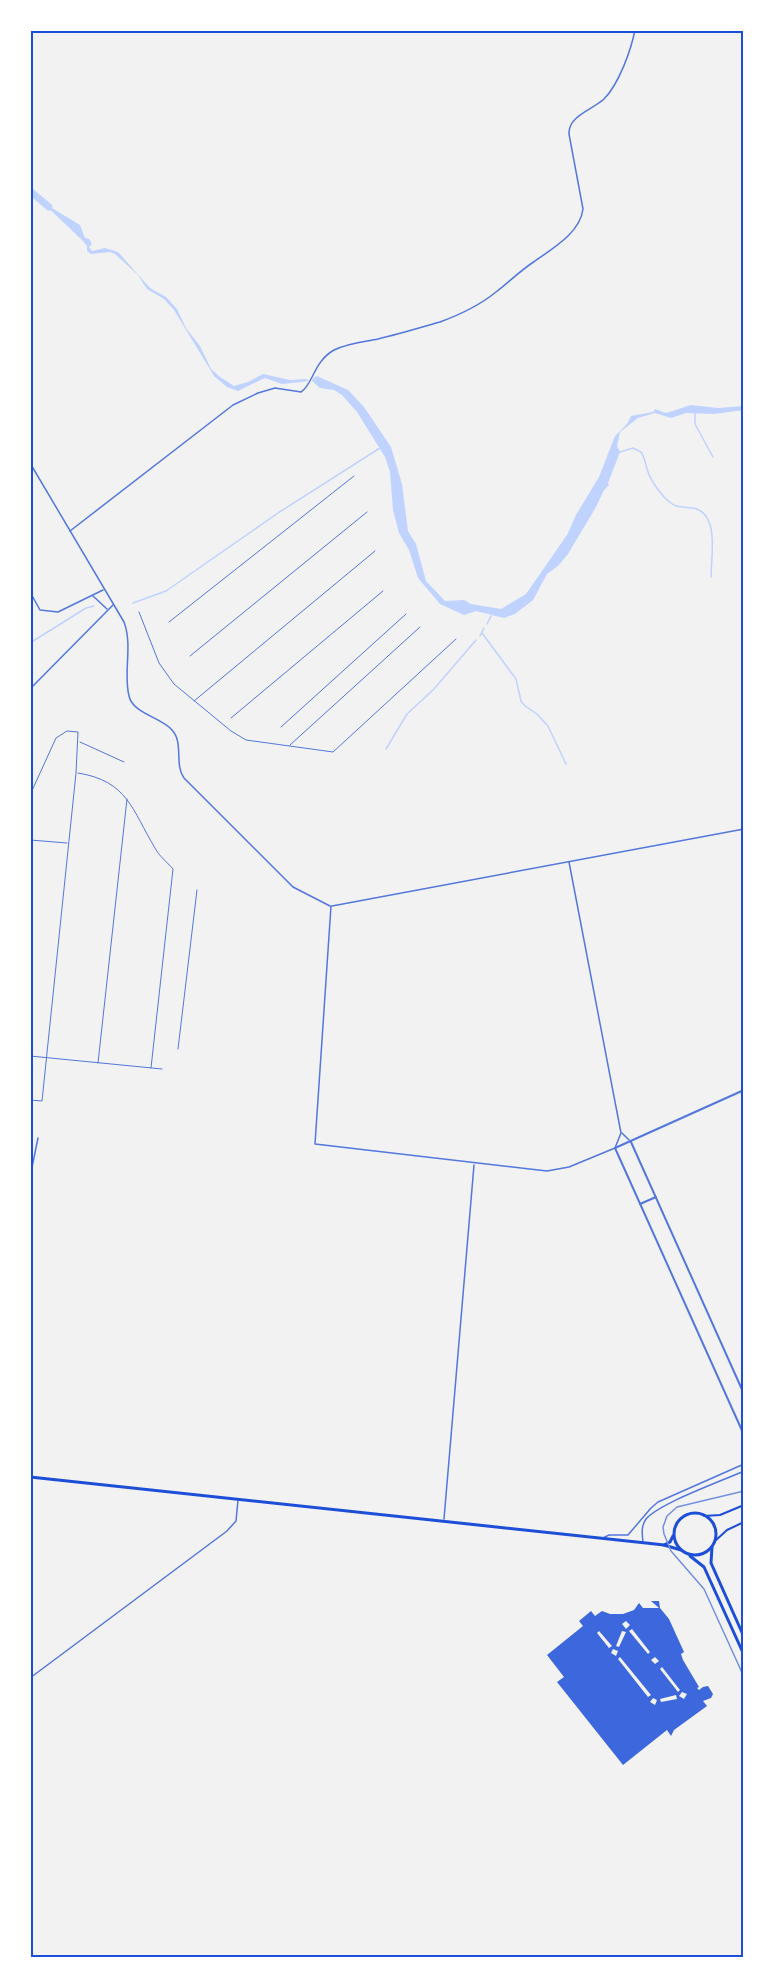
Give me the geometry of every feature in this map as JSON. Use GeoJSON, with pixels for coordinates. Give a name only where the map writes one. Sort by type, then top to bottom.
{"type":"FeatureCollection","features":[{"type":"Feature","properties":{"kind":"main road"},"geometry":{"type":"LineString","coordinates":[[30,1477],[664,1545],[681,1550]]}},
{"type":"Feature","properties":{"kind":"main road"},"geometry":{"type":"LineString","coordinates":[[664,1545],[671,1540],[676,1525],[684,1516],[694,1513],[704,1516],[723,1514],[744,1505]]}},
{"type":"Feature","properties":{"kind":"main road"},"geometry":{"type":"LineString","coordinates":[[704,1516],[714,1526],[715,1541]]}},
{"type":"Feature","properties":{"kind":"main road"},"geometry":{"type":"LineString","coordinates":[[686,1554],[700,1555],[727,1530],[744,1522]]}},
{"type":"Feature","properties":{"kind":"main road"},"geometry":{"type":"LineString","coordinates":[[673,1534],[675,1543],[681,1550],[704,1566],[744,1655]]}},
{"type":"Feature","properties":{"kind":"main road"},"geometry":{"type":"LineString","coordinates":[[712,1546],[711,1564],[744,1637]]}},
{"type":"Feature","properties":{"kind":"street"},"geometry":{"type":"LineString","coordinates":[[70,531],[232,405],[267,390],[280,388],[301,392],[322,359],[340,347],[441,321],[476,306],[565,238],[582,217],[583,209],[569,134],[570,124],[611,91],[625,61],[635,30]]}},
{"type":"Feature","properties":{"kind":"street"},"geometry":{"type":"LineString","coordinates":[[30,463],[105,589],[127,631],[130,700],[135,706],[174,731],[178,740],[178,764],[184,778],[293,887],[331,906],[744,829]]}},
{"type":"Feature","properties":{"kind":"street"},"geometry":{"type":"LineString","coordinates":[[30,592],[40,610],[58,612],[93,597],[105,589]]}},
{"type":"Feature","properties":{"kind":"street"},"geometry":{"type":"LineString","coordinates":[[93,597],[107,610]]}},
{"type":"Feature","properties":{"kind":"street"},"geometry":{"type":"LineString","coordinates":[[30,689],[114,605]]}},
{"type":"Feature","properties":{"kind":"street"},"geometry":{"type":"LineString","coordinates":[[569,862],[621,1133],[615,1148],[744,1435]]}},
{"type":"Feature","properties":{"kind":"street"},"geometry":{"type":"LineString","coordinates":[[331,906],[315,1144],[474,1164],[556,1171],[615,1148],[744,1090]]}},
{"type":"Feature","properties":{"kind":"street"},"geometry":{"type":"LineString","coordinates":[[621,1133],[630,1141],[744,1394]]}},
{"type":"Feature","properties":{"kind":"street"},"geometry":{"type":"LineString","coordinates":[[30,1177],[38,1138]]}},
{"type":"Feature","properties":{"kind":"street"},"geometry":{"type":"LineString","coordinates":[[443,1522],[474,1164]]}},
{"type":"Feature","properties":{"kind":"street"},"geometry":{"type":"LineString","coordinates":[[640,1204],[656,1197]]}},
{"type":"Feature","properties":{"kind":"street"},"geometry":{"type":"LineString","coordinates":[[602,1539],[609,1535],[628,1535],[658,1502],[744,1464]]}},
{"type":"Feature","properties":{"kind":"street"},"geometry":{"type":"LineString","coordinates":[[643,1543],[643,1526],[646,1519],[657,1510],[744,1471]]}},
{"type":"Feature","properties":{"kind":"street"},"geometry":{"type":"LineString","coordinates":[[30,1678],[227,1531],[236,1521],[238,1500]]}},
{"type":"Feature","properties":{"kind":"lane"},"geometry":{"type":"LineString","coordinates":[[169,622],[354,476]]}},
{"type":"Feature","properties":{"kind":"lane"},"geometry":{"type":"LineString","coordinates":[[190,656],[367,512]]}},
{"type":"Feature","properties":{"kind":"lane"},"geometry":{"type":"LineString","coordinates":[[194,701],[375,551]]}},
{"type":"Feature","properties":{"kind":"lane"},"geometry":{"type":"LineString","coordinates":[[231,718],[383,591]]}},
{"type":"Feature","properties":{"kind":"lane"},"geometry":{"type":"LineString","coordinates":[[139,612],[159,663],[174,684],[231,731],[246,740],[333,752],[456,639]]}},
{"type":"Feature","properties":{"kind":"lane"},"geometry":{"type":"LineString","coordinates":[[281,727],[406,614]]}},
{"type":"Feature","properties":{"kind":"lane"},"geometry":{"type":"LineString","coordinates":[[289,746],[420,627]]}},
{"type":"Feature","properties":{"kind":"lane"},"geometry":{"type":"LineString","coordinates":[[30,795],[57,738],[67,731],[78,732],[76,773],[42,1101],[30,1100]]}},
{"type":"Feature","properties":{"kind":"lane"},"geometry":{"type":"LineString","coordinates":[[78,741],[124,762]]}},
{"type":"Feature","properties":{"kind":"lane"},"geometry":{"type":"LineString","coordinates":[[76,773],[105,782],[119,790],[127,798],[155,848],[173,869],[151,1068]]}},
{"type":"Feature","properties":{"kind":"lane"},"geometry":{"type":"LineString","coordinates":[[98,1063],[127,798]]}},
{"type":"Feature","properties":{"kind":"lane"},"geometry":{"type":"LineString","coordinates":[[30,840],[69,844]]}},
{"type":"Feature","properties":{"kind":"lane"},"geometry":{"type":"LineString","coordinates":[[178,1048],[197,890]]}},
{"type":"Feature","properties":{"kind":"lane"},"geometry":{"type":"LineString","coordinates":[[30,1056],[162,1069]]}},
{"type":"Feature","properties":{"kind":"water"},"geometry":{"type":"Polygon","coordinates":[[[42,202],[80,225],[85,238],[89,239],[92,244],[89,247],[92,251],[105,248],[118,252],[150,288],[166,297],[177,309],[211,369],[220,377],[234,386],[263,374],[290,380],[306,379],[309,381],[282,384],[265,378],[238,391],[227,387],[214,376],[174,310],[164,299],[147,289],[138,275],[115,254],[110,252],[91,254],[87,251],[87,246],[83,241],[42,202]]]}},
{"type":"Feature","properties":{"kind":"water"},"geometry":{"type":"Polygon","coordinates":[[[317,376],[348,390],[364,407],[391,447],[402,484],[408,531],[416,544],[426,581],[445,601],[464,600],[471,604],[501,609],[526,594],[567,535],[599,477],[615,436],[627,424],[631,416],[653,412],[655,409],[666,413],[691,405],[718,408],[744,406],[744,410],[714,414],[686,413],[671,418],[655,413],[638,418],[620,432],[617,446],[620,452],[609,485],[568,554],[547,574],[533,600],[515,614],[504,618],[476,611],[464,615],[440,604],[418,578],[409,550],[399,533],[393,510],[390,472],[385,457],[357,412],[342,395],[334,390],[320,388],[312,381],[317,376]]]}},
{"type":"Feature","properties":{"kind":"building"},"geometry":{"type":"Polygon","coordinates":[[[651,1601],[659,1601],[660,1608],[669,1619],[684,1652],[681,1654],[683,1660],[699,1687],[697,1688],[699,1690],[708,1686],[713,1694],[711,1698],[703,1701],[707,1706],[674,1730],[671,1736],[667,1730],[623,1765],[557,1682],[564,1677],[547,1655],[583,1626],[579,1621],[591,1611],[595,1616],[602,1611],[610,1614],[623,1614],[634,1610],[639,1603],[643,1608],[659,1608],[651,1601]],[[626,1621],[622,1624],[626,1629],[630,1625],[626,1621]],[[632,1629],[629,1631],[648,1654],[650,1652],[632,1629]],[[599,1631],[597,1633],[609,1648],[612,1646],[599,1631]],[[622,1631],[616,1646],[619,1647],[626,1632],[622,1631]],[[613,1649],[611,1653],[616,1656],[618,1651],[613,1649]],[[620,1657],[618,1659],[648,1697],[651,1695],[620,1657]],[[655,1657],[651,1660],[655,1664],[659,1661],[655,1657]],[[662,1667],[660,1669],[678,1692],[680,1690],[662,1667]],[[682,1692],[679,1696],[684,1699],[687,1694],[682,1692]],[[676,1695],[660,1699],[661,1702],[677,1699],[676,1695]],[[653,1698],[650,1702],[655,1705],[657,1700],[653,1698]]]}},
{"type":"Feature","properties":{"kind":"waterway"},"geometry":{"type":"LineString","coordinates":[[30,191],[49,207]]}},
{"type":"Feature","properties":{"kind":"waterway"},"geometry":{"type":"LineString","coordinates":[[695,412],[695,424],[713,457]]}},
{"type":"Feature","properties":{"kind":"waterway"},"geometry":{"type":"LineString","coordinates":[[133,603],[166,591],[278,513],[380,448]]}},
{"type":"Feature","properties":{"kind":"waterway"},"geometry":{"type":"LineString","coordinates":[[620,452],[633,448],[641,452],[650,477],[664,497],[674,505],[702,512],[707,518],[712,537],[711,577]]}},
{"type":"Feature","properties":{"kind":"waterway"},"geometry":{"type":"LineString","coordinates":[[30,643],[86,608],[94,606]]}},
{"type":"Feature","properties":{"kind":"waterway"},"geometry":{"type":"LineString","coordinates":[[487,624],[491,616]]}},
{"type":"Feature","properties":{"kind":"waterway"},"geometry":{"type":"LineString","coordinates":[[480,636],[484,628]]}},
{"type":"Feature","properties":{"kind":"waterway"},"geometry":{"type":"LineString","coordinates":[[482,633],[516,679],[521,701],[548,726],[566,764]]}},
{"type":"Feature","properties":{"kind":"waterway"},"geometry":{"type":"LineString","coordinates":[[386,749],[407,714],[434,689],[476,640]]}},
{"type":"Feature","properties":{"kind":"tram line"},"geometry":{"type":"LineString","coordinates":[[744,1491],[677,1507],[667,1516],[663,1527],[671,1551],[704,1589],[744,1677]]}}]}
